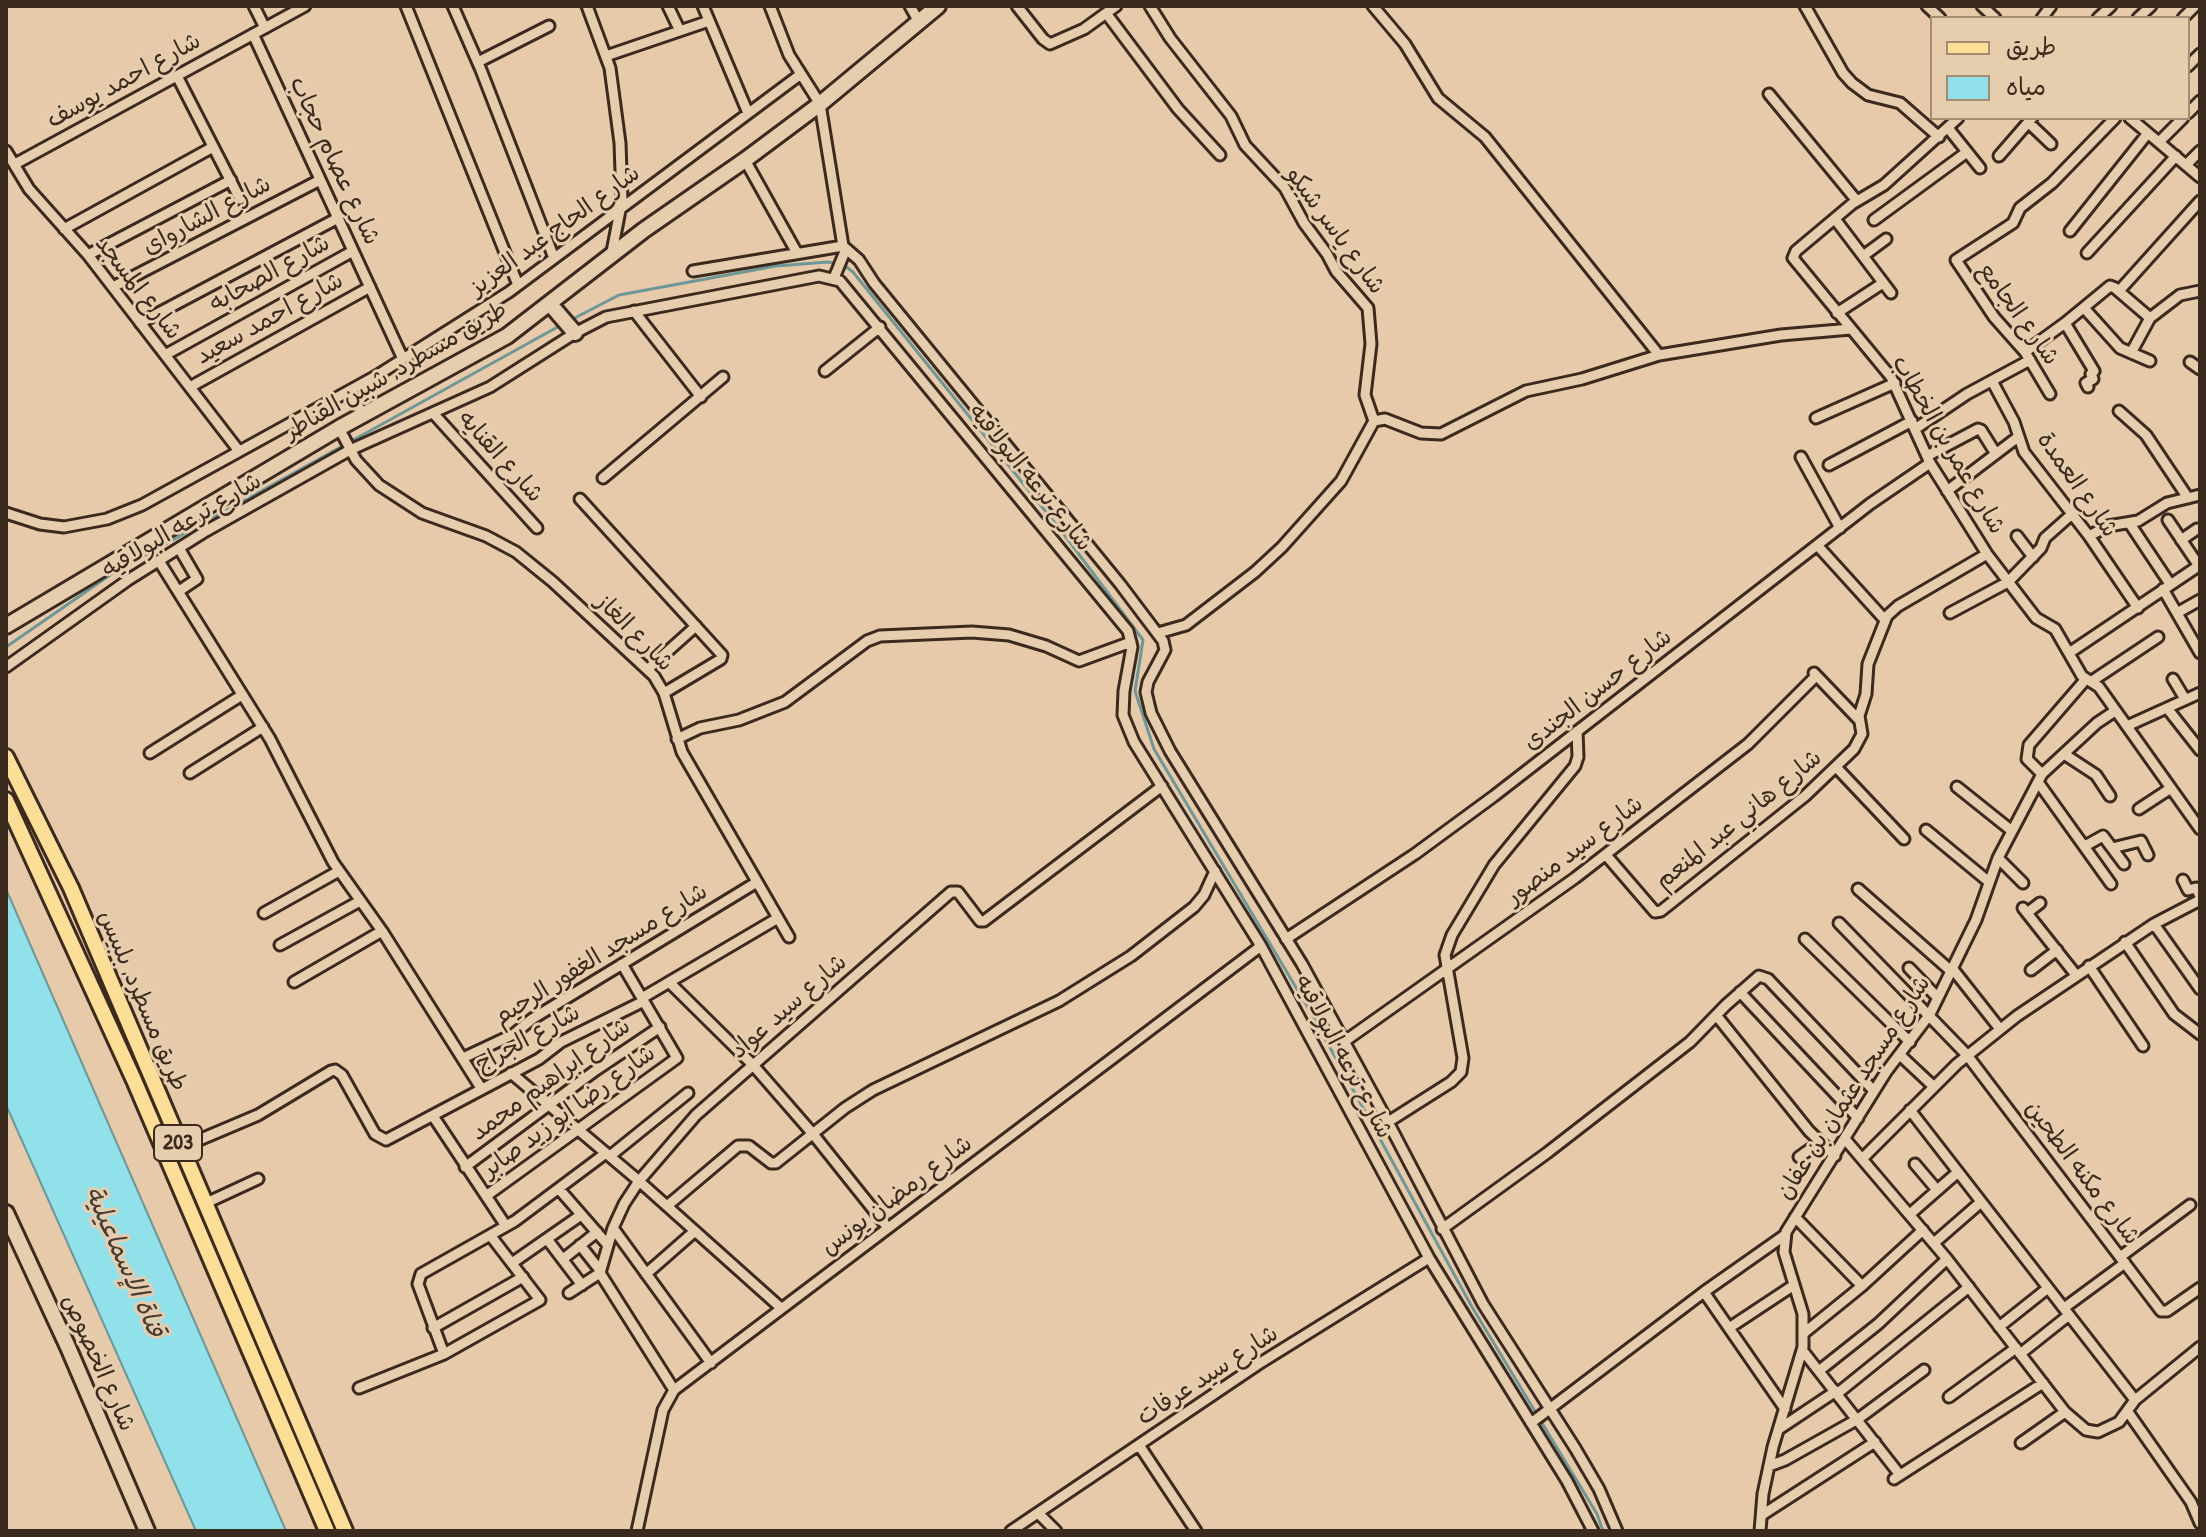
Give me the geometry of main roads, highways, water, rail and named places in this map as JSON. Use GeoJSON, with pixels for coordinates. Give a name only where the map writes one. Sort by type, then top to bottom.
{"type":"FeatureCollection","features":[{"type":"Feature","properties":{"kind":"main road","name":"طريق مسطرد, شبين القناطر"},"geometry":{"type":"LineString","coordinates":[[6,626],[339,428],[555,310],[644,230],[745,160],[938,6]]}},
{"type":"Feature","properties":{"kind":"main road"},"geometry":{"type":"LineString","coordinates":[[555,310],[574,331]]}},
{"type":"Feature","properties":{"kind":"main road","name":"طريق مسطرد, بلبيس"},"geometry":{"type":"LineString","coordinates":[[6,757],[71,888],[345,1531]]}},
{"type":"Feature","properties":{"kind":"main road","name":"طريق مسطرد, بلبيس"},"geometry":{"type":"LineString","coordinates":[[6,800],[127,1066],[327,1531]]}},
{"type":"Feature","properties":{"kind":"main road","name":"شارع الخصوص"},"geometry":{"type":"LineString","coordinates":[[6,1213],[147,1531]]}},
{"type":"Feature","properties":{"kind":"water","name":"قناة الإسماعيلية"},"geometry":{"type":"Polygon","coordinates":[[[6,889],[286,1531],[196,1531],[6,1105],[6,889]]]}},
{"type":"Feature","properties":{"kind":"waterway"},"geometry":{"type":"LineString","coordinates":[[569,321],[619,295],[776,266],[828,262],[844,265],[853,272],[1063,533],[1143,640],[1135,691],[1154,749],[1310,1011],[1472,1307],[1597,1514],[1603,1531]]}},
{"type":"Feature","properties":{"kind":"waterway"},"geometry":{"type":"LineString","coordinates":[[6,647],[113,573],[563,324]]}}]}
